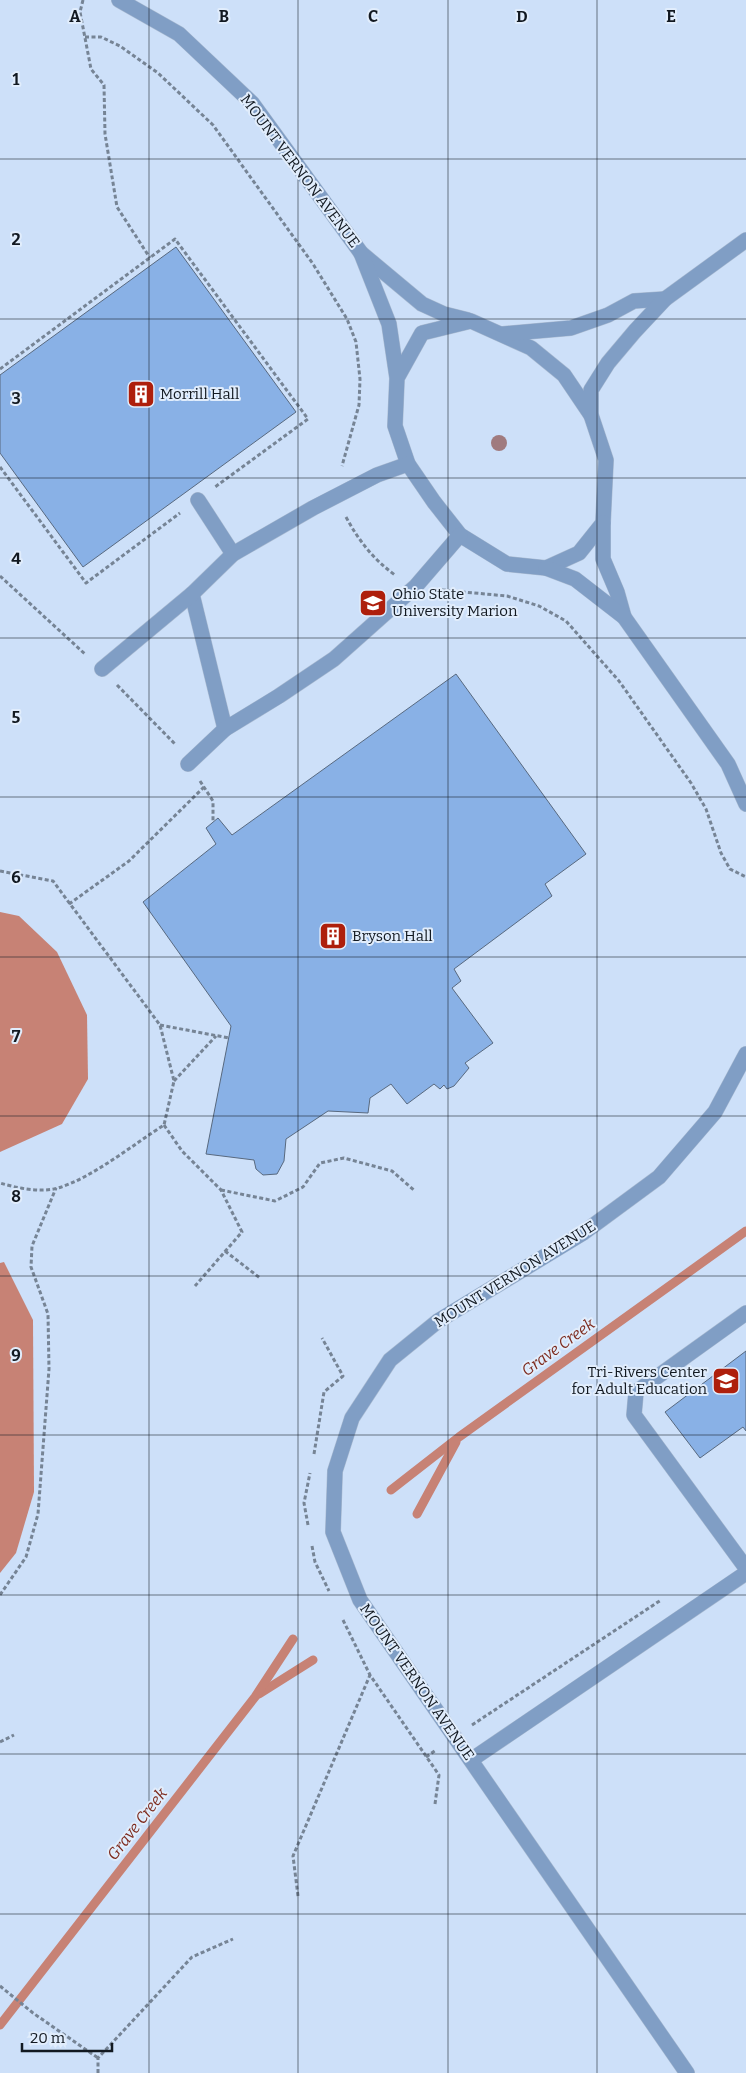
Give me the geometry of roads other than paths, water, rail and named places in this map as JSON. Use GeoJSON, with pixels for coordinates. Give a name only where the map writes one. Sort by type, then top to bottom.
{"type":"FeatureCollection","features":[{"type":"Feature","properties":{"kind":"street","name":"MOUNT VERNON AVENUE"},"geometry":{"type":"LineString","coordinates":[[119,0],[178,34],[252,103],[362,253],[422,304],[444,314],[471,321],[532,348],[564,375],[591,414],[606,460],[603,559],[617,592],[624,617]]}},
{"type":"Feature","properties":{"kind":"street","name":"MOUNT VERNON AVENUE"},"geometry":{"type":"LineString","coordinates":[[591,414],[591,390],[608,363],[665,299],[746,240]]}},
{"type":"Feature","properties":{"kind":"street","name":"MOUNT VERNON AVENUE"},"geometry":{"type":"LineString","coordinates":[[362,253],[389,324],[397,378],[395,426],[408,464],[460,535],[507,564],[546,568],[575,579],[624,617],[728,764],[746,804]]}},
{"type":"Feature","properties":{"kind":"street","name":"MOUNT VERNON AVENUE"},"geometry":{"type":"LineString","coordinates":[[501,334],[571,328],[608,315],[634,301],[665,299]]}},
{"type":"Feature","properties":{"kind":"street","name":"MOUNT VERNON AVENUE"},"geometry":{"type":"LineString","coordinates":[[397,378],[422,333],[471,321]]}},
{"type":"Feature","properties":{"kind":"street"},"geometry":{"type":"LineString","coordinates":[[102,669],[192,594],[233,554],[313,508],[378,475],[408,464]]}},
{"type":"Feature","properties":{"kind":"street"},"geometry":{"type":"LineString","coordinates":[[198,500],[233,554]]}},
{"type":"Feature","properties":{"kind":"street"},"geometry":{"type":"LineString","coordinates":[[546,568],[579,553],[603,522]]}},
{"type":"Feature","properties":{"kind":"street"},"geometry":{"type":"LineString","coordinates":[[188,764],[225,729],[334,659],[416,586],[460,535]]}},
{"type":"Feature","properties":{"kind":"street"},"geometry":{"type":"LineString","coordinates":[[192,594],[225,729]]}},
{"type":"Feature","properties":{"kind":"street","name":"MOUNT VERNON AVENUE"},"geometry":{"type":"LineString","coordinates":[[687,2073],[360,1600],[333,1532],[335,1471],[352,1418],[390,1360],[438,1320],[583,1233],[660,1177],[714,1112],[746,1054]]}},
{"type":"Feature","properties":{"kind":"street"},"geometry":{"type":"LineString","coordinates":[[746,1314],[636,1392],[634,1414],[746,1568]]}},
{"type":"Feature","properties":{"kind":"street"},"geometry":{"type":"LineString","coordinates":[[471,1760],[746,1573]]}},
{"type":"Feature","properties":{"kind":"waterway","name":"Grave Creek"},"geometry":{"type":"LineString","coordinates":[[391,1490],[459,1437],[746,1231]]}},
{"type":"Feature","properties":{"kind":"waterway"},"geometry":{"type":"LineString","coordinates":[[417,1514],[456,1442]]}},
{"type":"Feature","properties":{"kind":"waterway","name":"Grave Creek"},"geometry":{"type":"LineString","coordinates":[[0,2025],[255,1697],[293,1639]]}},
{"type":"Feature","properties":{"kind":"waterway"},"geometry":{"type":"LineString","coordinates":[[259,1694],[313,1660]]}},
{"type":"Feature","properties":{"kind":"place","name":"Morrill Hall"},"geometry":{"type":"Point","coordinates":[141,394]}},
{"type":"Feature","properties":{"kind":"place","name":"Ohio State University Marion"},"geometry":{"type":"Point","coordinates":[373,603]}},
{"type":"Feature","properties":{"kind":"place","name":"Bryson Hall"},"geometry":{"type":"Point","coordinates":[333,936]}},
{"type":"Feature","properties":{"kind":"place","name":"Tri-Rivers Center for Adult Education"},"geometry":{"type":"Point","coordinates":[726,1381]}}]}
